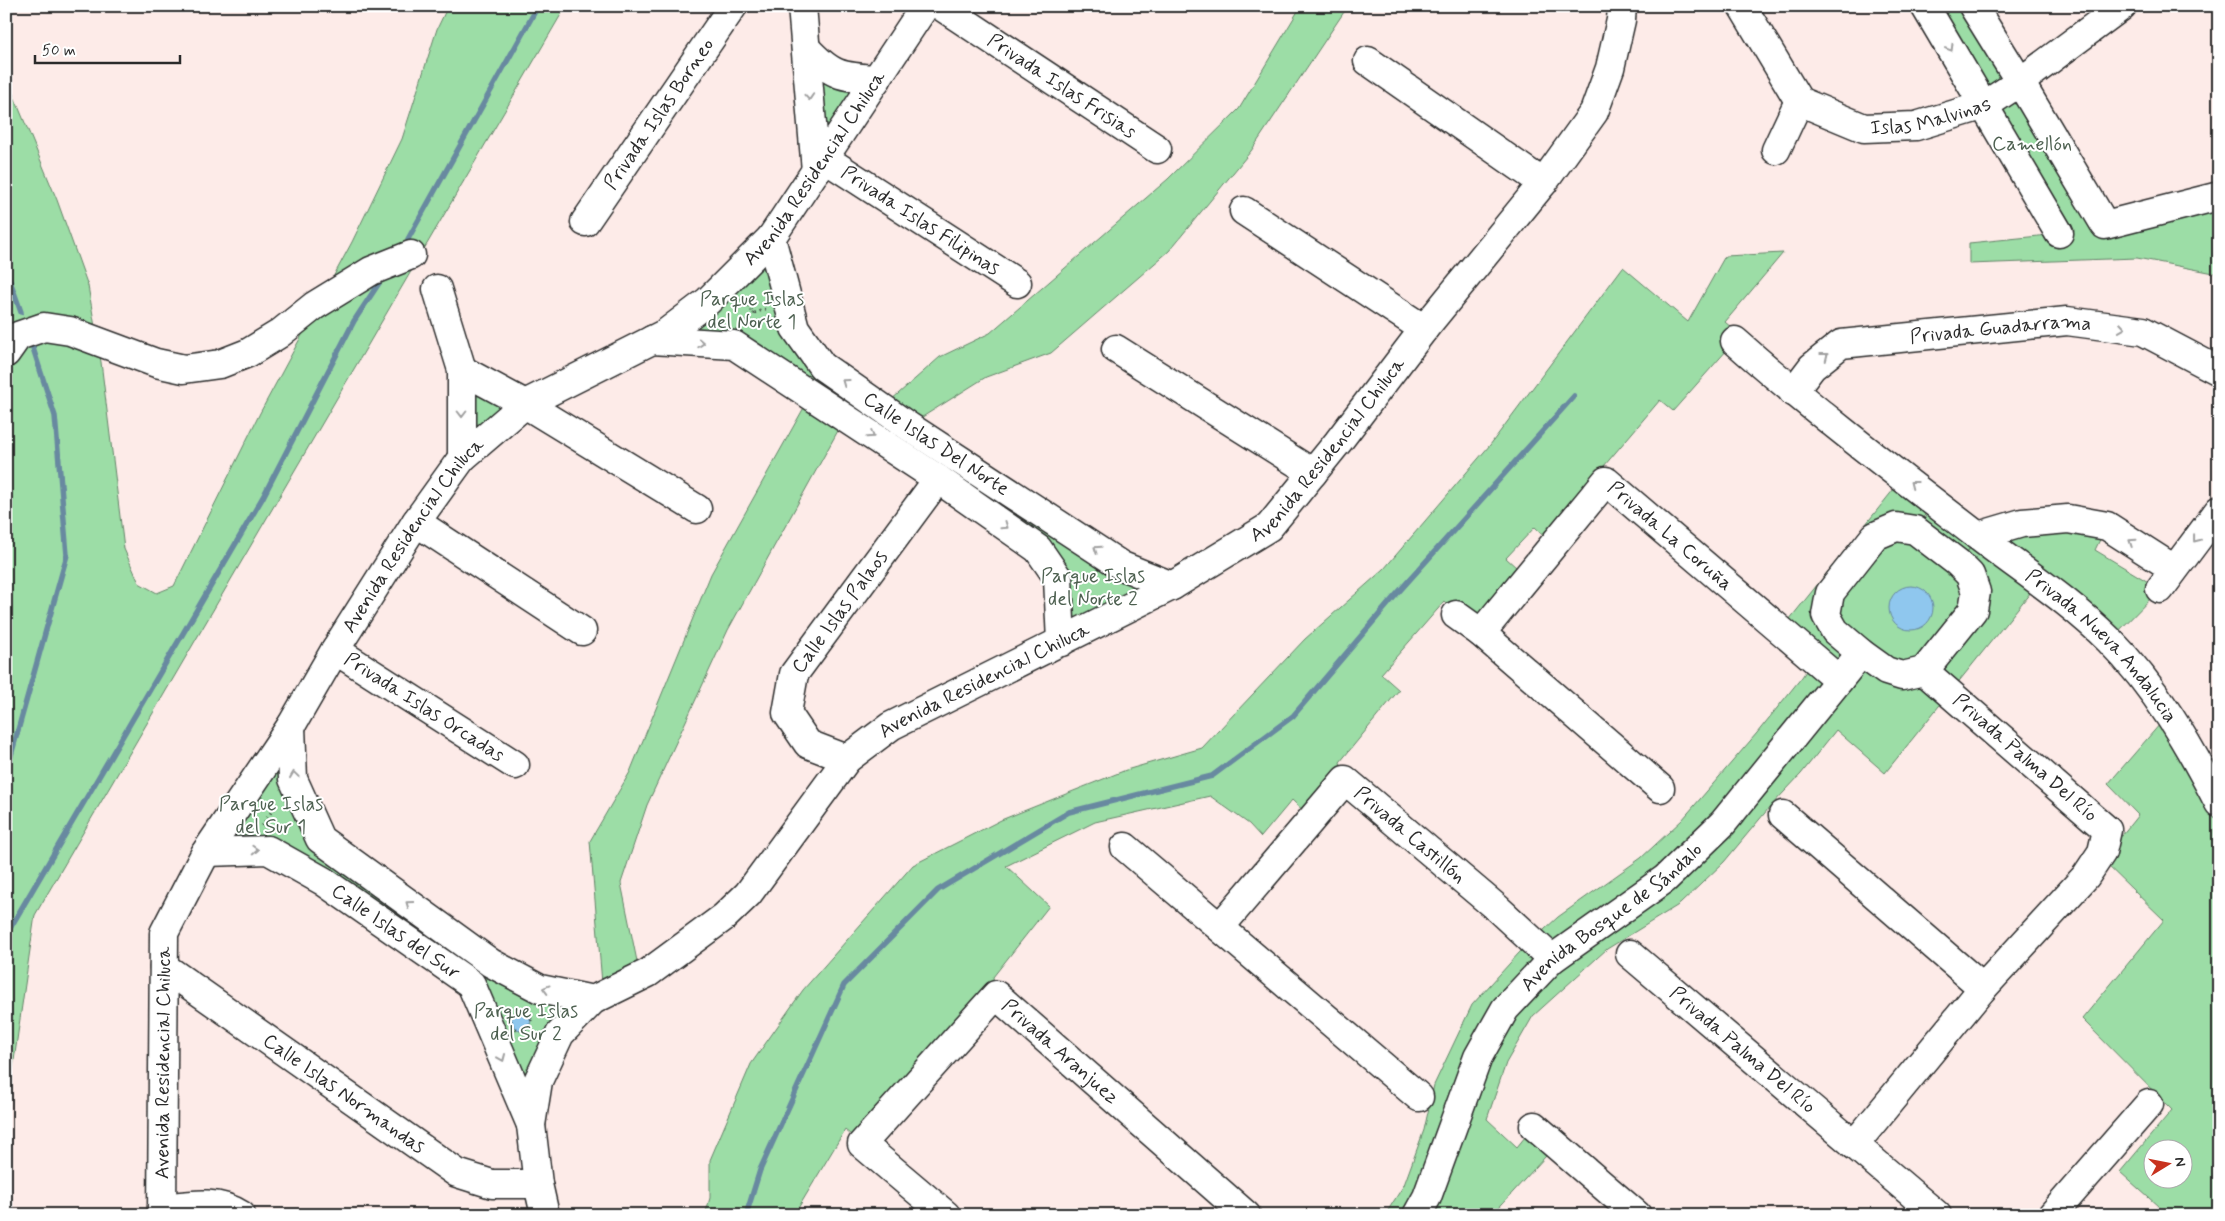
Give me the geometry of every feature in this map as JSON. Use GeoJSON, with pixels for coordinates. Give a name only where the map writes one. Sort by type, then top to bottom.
{"type":"FeatureCollection","features":[{"type":"Feature","properties":{"kind":"street","name":"Privada Islas Borneo"},"geometry":{"type":"LineString","coordinates":[[585,222],[733,6]]}},
{"type":"Feature","properties":{"kind":"street"},"geometry":{"type":"LineString","coordinates":[[802,6],[820,165]]}},
{"type":"Feature","properties":{"kind":"street","name":"Avenida Residencial Chiluca"},"geometry":{"type":"LineString","coordinates":[[162,1211],[164,933],[206,852],[291,726],[335,650],[416,522],[462,458],[525,404],[666,333],[708,301],[771,238],[925,6]]}},
{"type":"Feature","properties":{"kind":"street","name":"Privada Islas Frisias"},"geometry":{"type":"LineString","coordinates":[[941,6],[1157,149]]}},
{"type":"Feature","properties":{"kind":"street","name":"Avenida Residencial Chiluca"},"geometry":{"type":"LineString","coordinates":[[545,1215],[538,1184],[531,1125],[538,1081],[560,1034],[593,1000],[648,973],[724,917],[748,894],[847,759],[891,726],[1172,586],[1269,527],[1424,329],[1543,184],[1594,112],[1610,68],[1621,20],[1622,6]]}},
{"type":"Feature","properties":{"kind":"street"},"geometry":{"type":"LineString","coordinates":[[1742,6],[1799,101],[1776,150]]}},
{"type":"Feature","properties":{"kind":"street"},"geometry":{"type":"LineString","coordinates":[[1925,6],[1985,105],[2059,234]]}},
{"type":"Feature","properties":{"kind":"street"},"geometry":{"type":"LineString","coordinates":[[1973,6],[2104,225],[2219,196]]}},
{"type":"Feature","properties":{"kind":"street","name":"Islas Malvinas"},"geometry":{"type":"LineString","coordinates":[[1799,101],[1864,128],[1916,126],[1985,105],[2020,82],[2122,6]]}},
{"type":"Feature","properties":{"kind":"street"},"geometry":{"type":"LineString","coordinates":[[806,48],[824,67],[850,77],[877,79]]}},
{"type":"Feature","properties":{"kind":"street"},"geometry":{"type":"LineString","coordinates":[[1368,61],[1543,184]]}},
{"type":"Feature","properties":{"kind":"street","name":"Privada Islas Filipinas"},"geometry":{"type":"LineString","coordinates":[[820,165],[1017,283]]}},
{"type":"Feature","properties":{"kind":"street"},"geometry":{"type":"LineString","coordinates":[[1244,211],[1424,329]]}},
{"type":"Feature","properties":{"kind":"street","name":"Calle Islas Del Norte"},"geometry":{"type":"LineString","coordinates":[[771,238],[795,328],[822,366],[888,413],[1122,566],[1172,586]]}},
{"type":"Feature","properties":{"kind":"street"},"geometry":{"type":"LineString","coordinates":[[6,353],[18,336],[44,327],[70,331],[156,363],[184,368],[220,364],[248,353],[279,334],[314,306],[371,271],[411,255]]}},
{"type":"Feature","properties":{"kind":"street"},"geometry":{"type":"LineString","coordinates":[[437,288],[462,370],[462,458]]}},
{"type":"Feature","properties":{"kind":"street","name":"Privada Guadarrama"},"geometry":{"type":"LineString","coordinates":[[1792,392],[1812,367],[1841,344],[2067,320],[2143,331],[2219,371]]}},
{"type":"Feature","properties":{"kind":"street","name":"Calle Islas Del Norte"},"geometry":{"type":"LineString","coordinates":[[652,340],[734,345],[938,479],[1038,549],[1058,578],[1061,642]]}},
{"type":"Feature","properties":{"kind":"street"},"geometry":{"type":"LineString","coordinates":[[1735,340],[1792,392],[1978,536]]}},
{"type":"Feature","properties":{"kind":"street"},"geometry":{"type":"LineString","coordinates":[[1116,349],[1313,473]]}},
{"type":"Feature","properties":{"kind":"street"},"geometry":{"type":"LineString","coordinates":[[462,370],[525,404],[698,509]]}},
{"type":"Feature","properties":{"kind":"street","name":"Calle Islas Palaos"},"geometry":{"type":"LineString","coordinates":[[847,759],[808,744],[787,713],[794,674],[938,479]]}},
{"type":"Feature","properties":{"kind":"street","name":"Privada La Coruña"},"geometry":{"type":"LineString","coordinates":[[1481,633],[1606,482],[1839,680]]}},
{"type":"Feature","properties":{"kind":"street"},"geometry":{"type":"LineString","coordinates":[[1915,530],[1935,502]]}},
{"type":"Feature","properties":{"kind":"street"},"geometry":{"type":"LineString","coordinates":[[1958,563],[1978,536],[2022,523],[2068,520],[2107,526],[2167,579],[2219,510]]}},
{"type":"Feature","properties":{"kind":"street"},"geometry":{"type":"LineString","coordinates":[[416,522],[582,631]]}},
{"type":"Feature","properties":{"kind":"street"},"geometry":{"type":"LineString","coordinates":[[1896,526],[1915,530],[1958,563],[1970,575],[1976,592],[1973,610],[1924,671],[1902,676],[1886,671],[1835,631],[1826,615],[1830,593],[1875,536],[1896,526]]}},
{"type":"Feature","properties":{"kind":"street","name":"Privada Nueva Andalucia"},"geometry":{"type":"LineString","coordinates":[[1978,536],[2063,599],[2110,641],[2153,691],[2191,749],[2219,802]]}},
{"type":"Feature","properties":{"kind":"street"},"geometry":{"type":"LineString","coordinates":[[1456,615],[1481,633],[1660,788]]}},
{"type":"Feature","properties":{"kind":"street","name":"Privada Islas Orcadas"},"geometry":{"type":"LineString","coordinates":[[335,650],[515,765]]}},
{"type":"Feature","properties":{"kind":"street","name":"Avenida Bosque de Sándalo"},"geometry":{"type":"LineString","coordinates":[[1417,1215],[1427,1197],[1478,1057],[1505,1009],[1552,959],[1665,880],[1723,823],[1861,652]]}},
{"type":"Feature","properties":{"kind":"street","name":"Privada Palma Del Río"},"geometry":{"type":"LineString","coordinates":[[1854,1145],[1983,988],[2086,876],[2102,852],[2107,830],[1924,671]]}},
{"type":"Feature","properties":{"kind":"street","name":"Calle Islas del Sur"},"geometry":{"type":"LineString","coordinates":[[291,726],[293,779],[320,840],[491,963],[540,988],[593,1000]]}},
{"type":"Feature","properties":{"kind":"street","name":"Privada Castillón"},"geometry":{"type":"LineString","coordinates":[[1220,927],[1345,780],[1498,909],[1552,959]]}},
{"type":"Feature","properties":{"kind":"street"},"geometry":{"type":"LineString","coordinates":[[1783,815],[1983,988]]}},
{"type":"Feature","properties":{"kind":"street"},"geometry":{"type":"LineString","coordinates":[[1125,847],[1419,1097]]}},
{"type":"Feature","properties":{"kind":"street","name":"Calle Islas del Sur"},"geometry":{"type":"LineString","coordinates":[[206,852],[268,850],[322,881],[471,984],[531,1125]]}},
{"type":"Feature","properties":{"kind":"street","name":"Privada Palma Del Río"},"geometry":{"type":"LineString","coordinates":[[1630,954],[1937,1215]]}},
{"type":"Feature","properties":{"kind":"street","name":"Calle Islas Normandas"},"geometry":{"type":"LineString","coordinates":[[164,967],[457,1173],[492,1184],[538,1184]]}},
{"type":"Feature","properties":{"kind":"street","name":"Privada Aranjuez"},"geometry":{"type":"LineString","coordinates":[[946,1215],[862,1144],[996,995],[1246,1215]]}},
{"type":"Feature","properties":{"kind":"street"},"geometry":{"type":"LineString","coordinates":[[2052,1215],[2149,1104]]}},
{"type":"Feature","properties":{"kind":"street"},"geometry":{"type":"LineString","coordinates":[[1534,1126],[1637,1215]]}},
{"type":"Feature","properties":{"kind":"street"},"geometry":{"type":"LineString","coordinates":[[162,1211],[208,1203],[235,1210],[241,1215]]}},
{"type":"Feature","properties":{"kind":"path"},"geometry":{"type":"LineString","coordinates":[[726,283],[754,313],[788,301]]}},
{"type":"Feature","properties":{"kind":"path"},"geometry":{"type":"LineString","coordinates":[[520,1009],[527,1011],[532,1016],[531,1024],[527,1029],[519,1030],[513,1026],[511,1020],[513,1013],[520,1009]]}},
{"type":"Feature","properties":{"kind":"green space"},"geometry":{"type":"Polygon","coordinates":[[[448,6],[566,6],[35,915],[6,1116],[6,77],[57,200],[88,286],[101,362],[124,549],[139,583],[157,593],[174,586],[260,413],[352,242],[402,139],[437,29],[448,6]]]}},
{"type":"Feature","properties":{"kind":"green space"},"geometry":{"type":"Polygon","coordinates":[[[1301,6],[1348,6],[1251,151],[1169,251],[1051,353],[986,377],[908,426],[1172,586],[1061,642],[1058,578],[845,418],[728,630],[647,805],[621,883],[640,976],[603,995],[590,841],[630,772],[711,574],[811,395],[734,345],[652,340],[771,238],[795,328],[882,408],[940,357],[990,333],[1168,179],[1239,109],[1301,6]]]}},
{"type":"Feature","properties":{"kind":"green space","name":"Camellón"},"geometry":{"type":"Polygon","coordinates":[[[1925,6],[1973,6],[2097,214],[2219,208],[2219,274],[2137,258],[1969,264],[1969,243],[2059,234],[1925,6]]]}},
{"type":"Feature","properties":{"kind":"green space"},"geometry":{"type":"Polygon","coordinates":[[[824,67],[877,79],[824,158],[810,114],[824,67]]]}},
{"type":"Feature","properties":{"kind":"green space"},"geometry":{"type":"Polygon","coordinates":[[[1783,253],[1725,322],[1739,334],[1735,341],[1673,411],[1660,400],[1604,466],[1606,480],[1554,545],[1535,527],[1506,558],[1527,577],[1480,631],[1444,602],[1381,674],[1399,690],[1340,762],[1345,780],[1312,819],[1292,800],[1261,837],[1249,824],[1210,796],[1095,822],[1006,866],[1049,906],[993,977],[996,995],[862,1144],[845,1130],[794,1215],[705,1215],[710,1198],[710,1160],[751,1064],[803,990],[913,865],[1001,820],[1126,770],[1202,748],[1305,639],[1384,569],[1490,445],[1623,267],[1688,322],[1725,256],[1783,253]]]}},
{"type":"Feature","properties":{"kind":"green space"},"geometry":{"type":"Polygon","coordinates":[[[462,370],[525,404],[462,458],[462,370]]]}},
{"type":"Feature","properties":{"kind":"green space"},"geometry":{"type":"Polygon","coordinates":[[[1902,479],[1934,502],[1915,529],[1896,527],[1959,563],[1971,547],[1958,562],[1916,530],[1935,503],[2039,582],[1885,773],[1836,730],[1801,774],[1769,808],[1724,862],[1680,904],[1607,949],[1533,1016],[1506,1063],[1487,1119],[1517,1147],[1534,1126],[1556,1145],[1492,1215],[1385,1215],[1404,1185],[1424,1130],[1434,1085],[1472,1005],[1519,953],[1558,917],[1641,858],[1682,820],[1757,733],[1814,659],[1781,630],[1902,479]]]}},
{"type":"Feature","properties":{"kind":"green space"},"geometry":{"type":"Polygon","coordinates":[[[2106,527],[2095,550],[2160,589],[2110,640],[1982,537],[2106,527]]]}},
{"type":"Feature","properties":{"kind":"green space"},"geometry":{"type":"Polygon","coordinates":[[[2167,716],[2219,806],[2219,1215],[2168,1215],[2120,1172],[2142,1146],[2142,1188],[2192,1188],[2192,1138],[2149,1138],[2172,1110],[2082,1019],[2164,920],[2102,860],[2138,815],[2108,784],[2167,716]]]}},
{"type":"Feature","properties":{"kind":"green space"},"geometry":{"type":"Polygon","coordinates":[[[291,726],[320,839],[491,963],[593,1000],[560,1034],[531,1125],[471,984],[302,869],[206,852],[291,726]]]}},
{"type":"Feature","properties":{"kind":"water"},"geometry":{"type":"Polygon","coordinates":[[[1915,586],[1927,592],[1932,599],[1932,617],[1927,624],[1920,629],[1907,630],[1899,627],[1892,620],[1889,604],[1892,596],[1899,589],[1915,586]]]}},
{"type":"Feature","properties":{"kind":"water"},"geometry":{"type":"Polygon","coordinates":[[[521,1010],[528,1013],[531,1020],[528,1027],[521,1030],[514,1027],[511,1020],[514,1013],[521,1010]]]}},
{"type":"Feature","properties":{"kind":"waterway"},"geometry":{"type":"LineString","coordinates":[[408,239],[538,6]]}},
{"type":"Feature","properties":{"kind":"waterway"},"geometry":{"type":"LineString","coordinates":[[6,270],[21,312]]}},
{"type":"Feature","properties":{"kind":"waterway"},"geometry":{"type":"LineString","coordinates":[[6,935],[263,497],[354,321],[383,277]]}},
{"type":"Feature","properties":{"kind":"waterway"},"geometry":{"type":"LineString","coordinates":[[6,773],[67,555],[55,416],[32,345]]}},
{"type":"Feature","properties":{"kind":"waterway"},"geometry":{"type":"LineString","coordinates":[[746,1215],[760,1170],[844,985],[938,890],[1069,812],[1212,776],[1293,716],[1395,596],[1574,396]]}},
{"type":"Feature","properties":{"kind":"park label","name":"Parque Islas del Norte 1"},"geometry":{"type":"Point","coordinates":[752,310]}},
{"type":"Feature","properties":{"kind":"park label","name":"Parque Islas del Norte 2"},"geometry":{"type":"Point","coordinates":[1093,588]}},
{"type":"Feature","properties":{"kind":"park label","name":"Parque Islas del Sur 1"},"geometry":{"type":"Point","coordinates":[271,816]}},
{"type":"Feature","properties":{"kind":"park label","name":"Parque Islas del Sur 2"},"geometry":{"type":"Point","coordinates":[526,1022]}}]}
